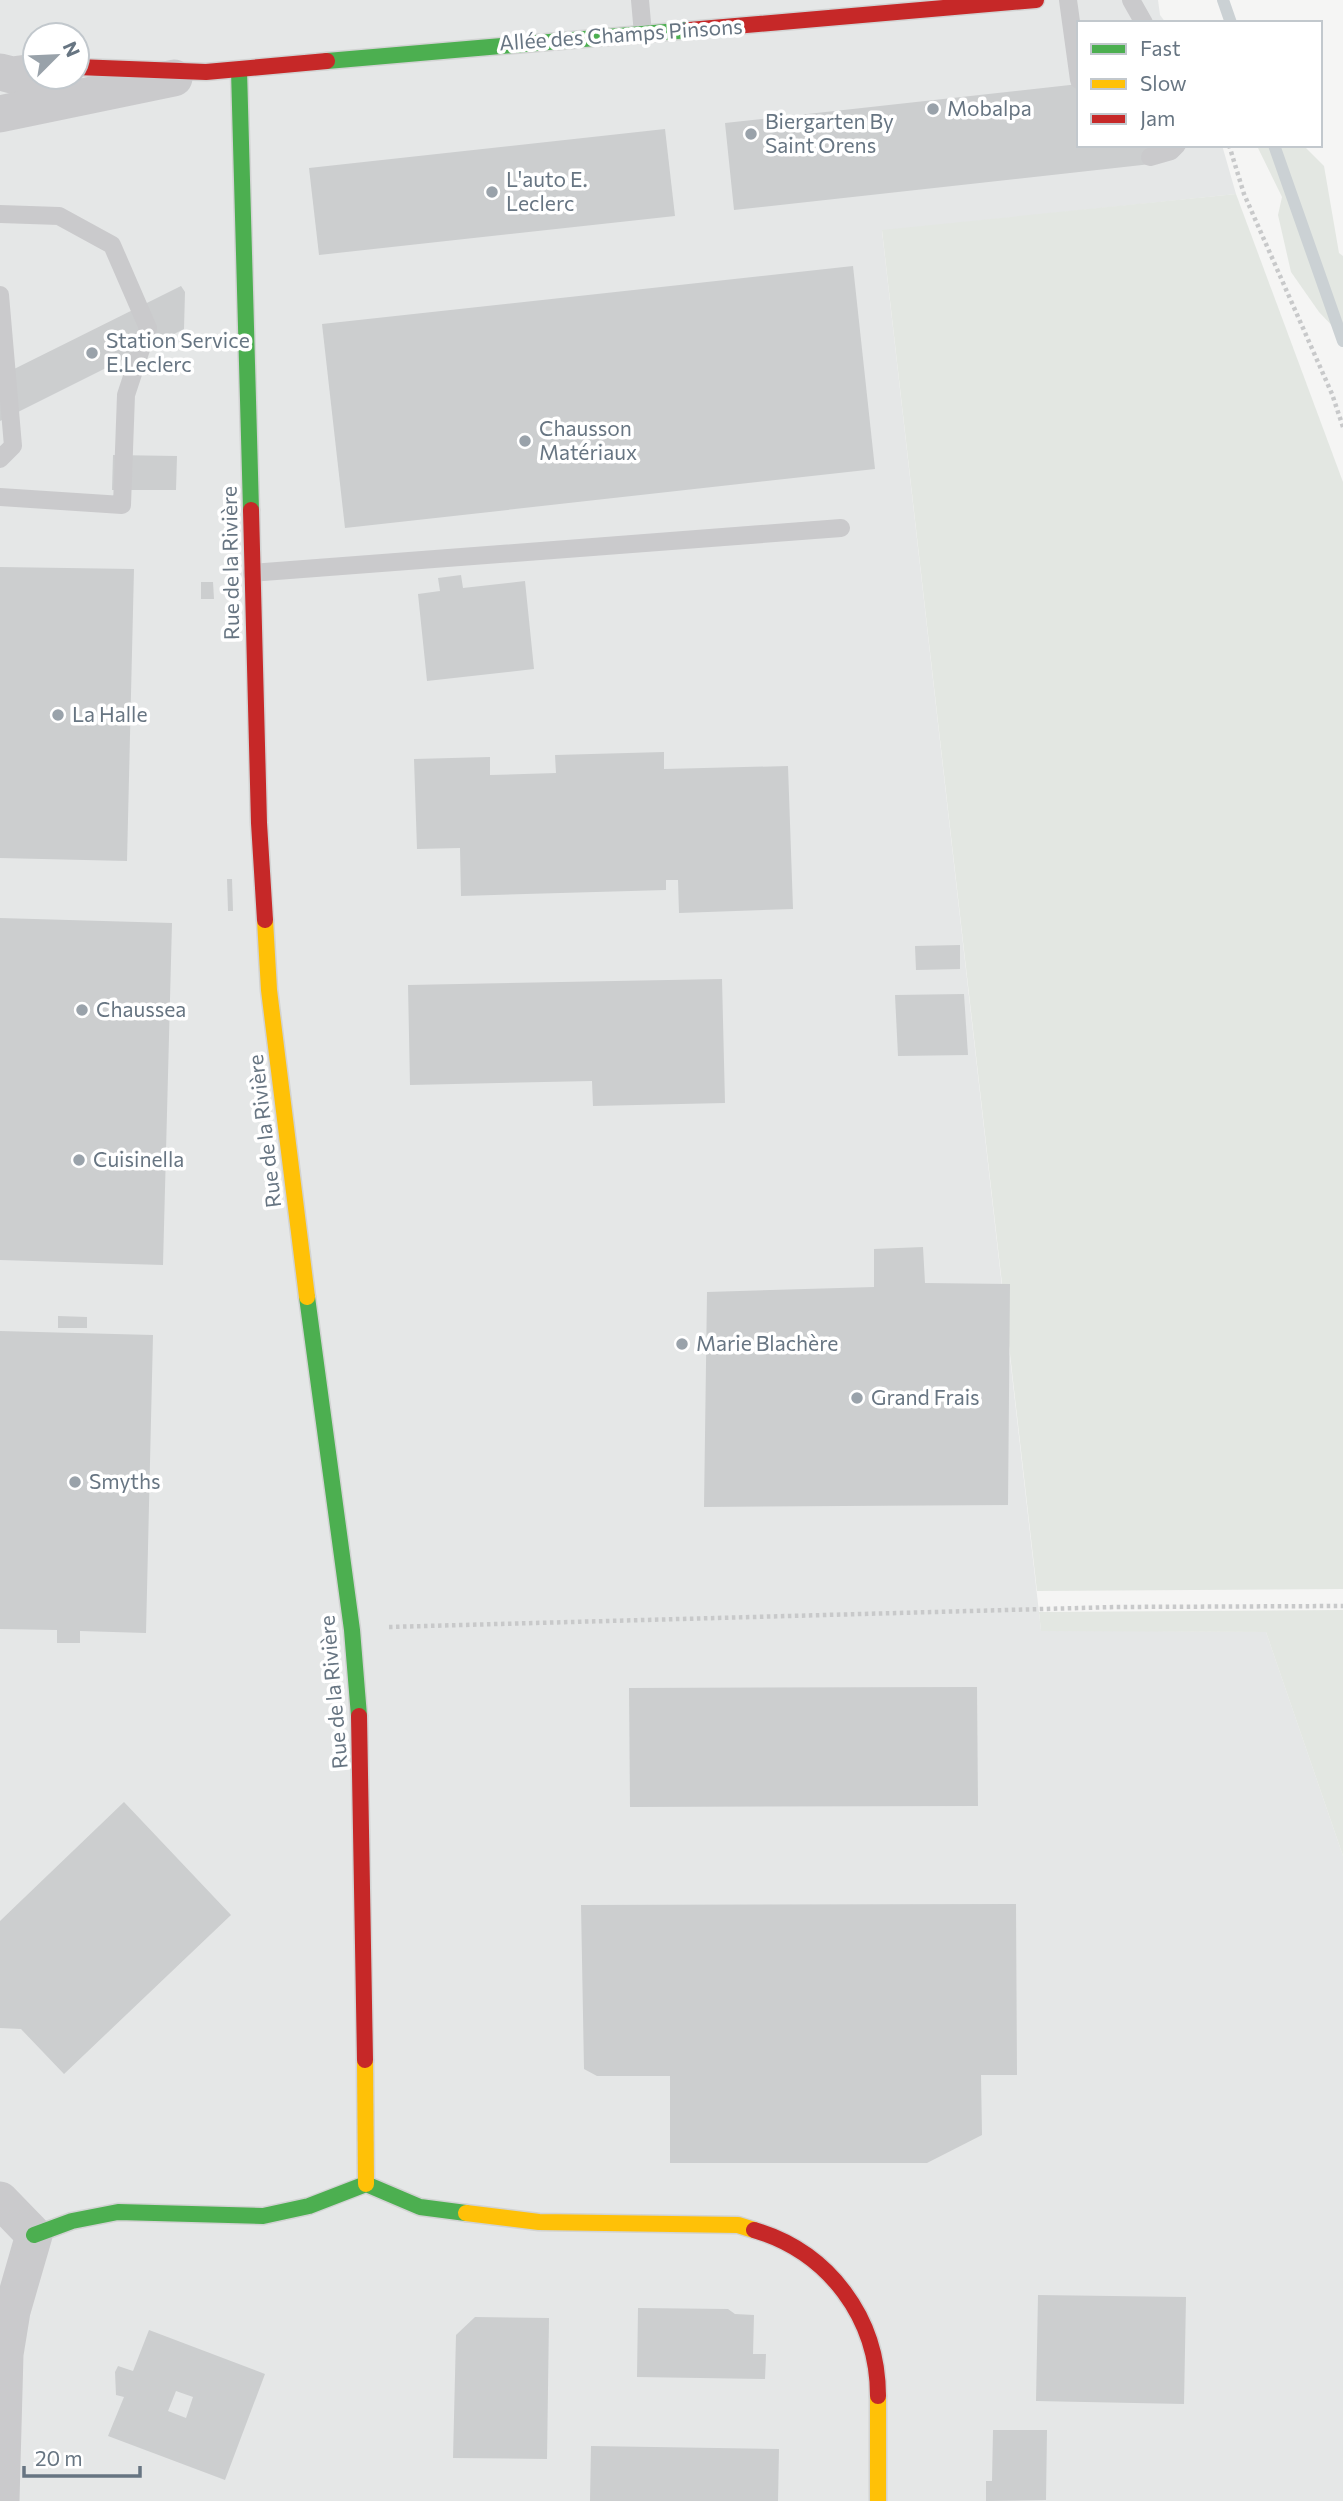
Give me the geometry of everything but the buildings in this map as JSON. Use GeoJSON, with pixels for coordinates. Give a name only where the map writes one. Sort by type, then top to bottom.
{"type":"FeatureCollection","features":[{"type":"Feature","properties":{"kind":"street","name":"Allée des Champs Pinsons"},"geometry":{"type":"LineString","coordinates":[[0,114],[222,71],[460,46],[643,34],[1036,0]]}},
{"type":"Feature","properties":{"kind":"street","name":"Allée des Champs Pinsons"},"geometry":{"type":"LineString","coordinates":[[91,67],[222,71]]}},
{"type":"Feature","properties":{"kind":"street","name":"Rue de la Rivière"},"geometry":{"type":"LineString","coordinates":[[222,71],[252,573],[258,812],[269,990],[313,1349],[352,1630],[362,1751],[366,2183]]}},
{"type":"Feature","properties":{"kind":"street"},"geometry":{"type":"LineString","coordinates":[[0,72],[21,74]]}},
{"type":"Feature","properties":{"kind":"street"},"geometry":{"type":"LineString","coordinates":[[34,2235],[72,2221],[118,2212],[263,2216],[309,2206],[366,2183],[420,2207],[539,2222],[738,2225],[772,2235],[806,2252],[836,2281],[859,2314],[872,2343],[878,2374],[878,2501]]}},
{"type":"Feature","properties":{"kind":"street"},"geometry":{"type":"LineString","coordinates":[[0,2200],[34,2235]]}},
{"type":"Feature","properties":{"kind":"street"},"geometry":{"type":"LineString","coordinates":[[1,2501],[5,2354],[12,2311],[34,2235]]}},
{"type":"Feature","properties":{"kind":"lane"},"geometry":{"type":"LineString","coordinates":[[640,0],[643,34]]}},
{"type":"Feature","properties":{"kind":"lane"},"geometry":{"type":"LineString","coordinates":[[1068,0],[1077,65]]}},
{"type":"Feature","properties":{"kind":"lane"},"geometry":{"type":"LineString","coordinates":[[1131,0],[1143,21]]}},
{"type":"Feature","properties":{"kind":"lane"},"geometry":{"type":"LineString","coordinates":[[1150,157],[1171,151],[1175,147]]}},
{"type":"Feature","properties":{"kind":"lane"},"geometry":{"type":"LineString","coordinates":[[0,214],[60,216],[112,245],[148,328],[126,395],[122,505],[0,497]]}},
{"type":"Feature","properties":{"kind":"lane"},"geometry":{"type":"LineString","coordinates":[[0,295],[13,446],[0,459]]}},
{"type":"Feature","properties":{"kind":"lane"},"geometry":{"type":"LineString","coordinates":[[252,573],[841,528]]}},
{"type":"Feature","properties":{"kind":"path"},"geometry":{"type":"LineString","coordinates":[[1230,147],[1244,194],[1332,394],[1343,427]]}},
{"type":"Feature","properties":{"kind":"path"},"geometry":{"type":"LineString","coordinates":[[352,1630],[1116,1607],[1343,1606]]}},
{"type":"Feature","properties":{"kind":"shaded area"},"geometry":{"type":"Polygon","coordinates":[[[0,0],[1158,0],[1160,15],[1164,21],[1077,21],[1077,147],[1223,147],[1236,194],[882,231],[1041,1630],[1266,1632],[1343,1856],[1343,2501],[0,2501],[0,0]]]}},
{"type":"Feature","properties":{"kind":"shaded area"},"geometry":{"type":"Polygon","coordinates":[[[1305,147],[1324,166],[1339,253],[1343,256],[1343,346],[1338,332],[1319,312],[1291,272],[1278,215],[1282,197],[1258,148],[1305,147]]]}},
{"type":"Feature","properties":{"kind":"shaded area"},"geometry":{"type":"Polygon","coordinates":[[[1236,194],[1343,482],[1343,1589],[1037,1591],[882,230],[1236,194]]]}},
{"type":"Feature","properties":{"kind":"shaded area"},"geometry":{"type":"Polygon","coordinates":[[[1343,1610],[1343,1856],[1266,1632],[1041,1631],[1039,1612],[1343,1610]]]}},
{"type":"Feature","properties":{"kind":"waterway"},"geometry":{"type":"LineString","coordinates":[[1223,0],[1230,21]]}},
{"type":"Feature","properties":{"kind":"waterway"},"geometry":{"type":"LineString","coordinates":[[1275,147],[1343,341]]}},
{"type":"Feature","properties":{"kind":"traffic: fast"},"geometry":{"type":"LineString","coordinates":[[327,61],[689,30]]}},
{"type":"Feature","properties":{"kind":"traffic: fast"},"geometry":{"type":"LineString","coordinates":[[239,70],[251,510]]}},
{"type":"Feature","properties":{"kind":"traffic: fast"},"geometry":{"type":"LineString","coordinates":[[307,1297],[352,1630],[359,1716]]}},
{"type":"Feature","properties":{"kind":"traffic: fast"},"geometry":{"type":"LineString","coordinates":[[34,2235],[72,2221],[118,2212],[263,2216],[309,2206],[366,2184],[420,2207],[466,2213]]}},
{"type":"Feature","properties":{"kind":"traffic: slow"},"geometry":{"type":"LineString","coordinates":[[265,920],[269,990],[307,1297]]}},
{"type":"Feature","properties":{"kind":"traffic: slow"},"geometry":{"type":"LineString","coordinates":[[365,2060],[366,2184]]}},
{"type":"Feature","properties":{"kind":"traffic: slow"},"geometry":{"type":"LineString","coordinates":[[466,2213],[539,2222],[738,2225],[754,2230]]}},
{"type":"Feature","properties":{"kind":"traffic: slow"},"geometry":{"type":"LineString","coordinates":[[878,2396],[878,2501]]}},
{"type":"Feature","properties":{"kind":"traffic: jam"},"geometry":{"type":"LineString","coordinates":[[689,30],[1036,0]]}},
{"type":"Feature","properties":{"kind":"traffic: jam"},"geometry":{"type":"LineString","coordinates":[[91,68],[206,72],[327,61]]}},
{"type":"Feature","properties":{"kind":"traffic: jam"},"geometry":{"type":"LineString","coordinates":[[251,510],[259,823],[265,920]]}},
{"type":"Feature","properties":{"kind":"traffic: jam"},"geometry":{"type":"LineString","coordinates":[[359,1716],[365,2060]]}},
{"type":"Feature","properties":{"kind":"traffic: jam"},"geometry":{"type":"LineString","coordinates":[[754,2230],[781,2240],[805,2254],[844,2292],[859,2315],[869,2340],[876,2367],[878,2396]]}},
{"type":"Feature","properties":{"kind":"place","name":"Mobalpa"},"geometry":{"type":"Point","coordinates":[933,109]}},
{"type":"Feature","properties":{"kind":"place","name":"Biergarten By Saint Orens"},"geometry":{"type":"Point","coordinates":[751,134]}},
{"type":"Feature","properties":{"kind":"place","name":"L'auto E. Leclerc"},"geometry":{"type":"Point","coordinates":[492,192]}},
{"type":"Feature","properties":{"kind":"place","name":"Station Service E.Leclerc"},"geometry":{"type":"Point","coordinates":[92,353]}},
{"type":"Feature","properties":{"kind":"place","name":"Chausson Matériaux"},"geometry":{"type":"Point","coordinates":[525,441]}},
{"type":"Feature","properties":{"kind":"place","name":"La Halle"},"geometry":{"type":"Point","coordinates":[58,715]}},
{"type":"Feature","properties":{"kind":"place","name":"Chaussea"},"geometry":{"type":"Point","coordinates":[82,1010]}},
{"type":"Feature","properties":{"kind":"place","name":"Cuisinella"},"geometry":{"type":"Point","coordinates":[79,1160]}},
{"type":"Feature","properties":{"kind":"place","name":"Marie Blachère"},"geometry":{"type":"Point","coordinates":[682,1344]}},
{"type":"Feature","properties":{"kind":"place","name":"Grand Frais"},"geometry":{"type":"Point","coordinates":[857,1398]}},
{"type":"Feature","properties":{"kind":"place","name":"Smyths"},"geometry":{"type":"Point","coordinates":[75,1482]}}]}
